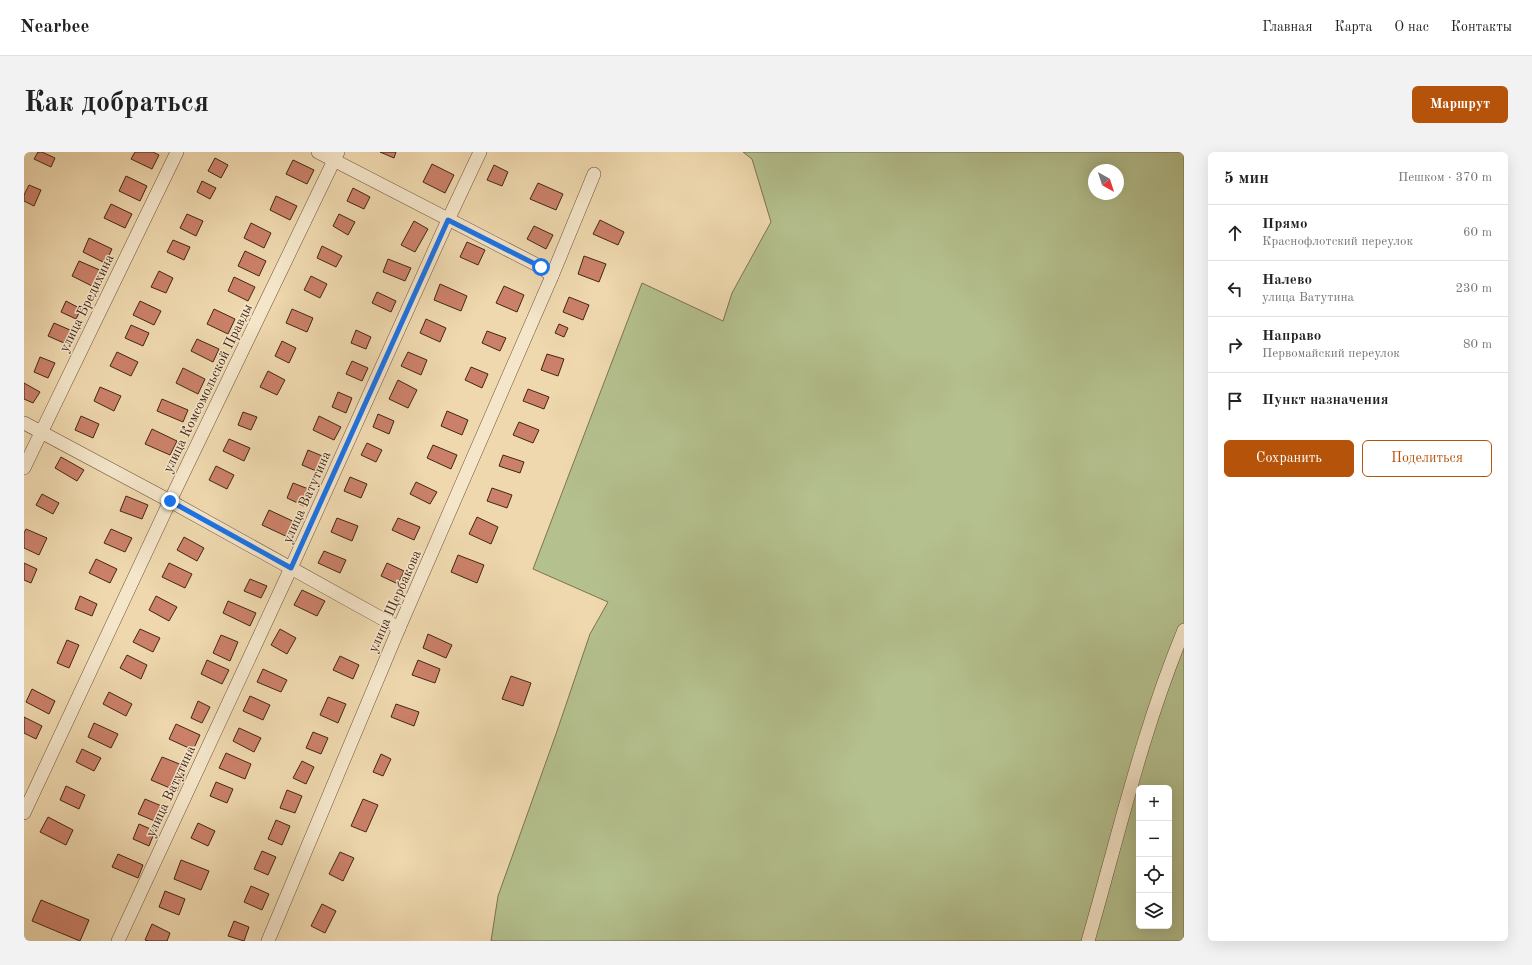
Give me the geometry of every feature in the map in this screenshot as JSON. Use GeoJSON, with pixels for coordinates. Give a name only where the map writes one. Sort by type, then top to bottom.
{"type":"FeatureCollection","features":[{"type":"Feature","properties":{"kind":"street","name":"улица Бредихина"},"geometry":{"type":"LineString","coordinates":[[24,468],[177,152]]}},
{"type":"Feature","properties":{"kind":"street"},"geometry":{"type":"LineString","coordinates":[[318,152],[336,156],[448,220],[541,267],[552,276]]}},
{"type":"Feature","properties":{"kind":"street","name":"улица Ватутина"},"geometry":{"type":"LineString","coordinates":[[118,941],[291,568],[480,152]]}},
{"type":"Feature","properties":{"kind":"street","name":"улица Комсомольской Правды"},"geometry":{"type":"LineString","coordinates":[[24,813],[170,501],[336,156]]}},
{"type":"Feature","properties":{"kind":"street","name":"улица Щербакова"},"geometry":{"type":"LineString","coordinates":[[268,941],[399,628],[552,276],[594,174]]}},
{"type":"Feature","properties":{"kind":"street"},"geometry":{"type":"LineString","coordinates":[[24,423],[170,501],[399,628]]}},
{"type":"Feature","properties":{"kind":"street"},"geometry":{"type":"LineString","coordinates":[[1088,941],[1131,782],[1150,721],[1184,630]]}},
{"type":"Feature","properties":{"kind":"green space"},"geometry":{"type":"Polygon","coordinates":[[[743,152],[1184,152],[1184,941],[491,941],[498,896],[590,634],[608,602],[533,569],[642,283],[723,321],[732,293],[771,222],[752,159],[743,152]]]}},
{"type":"Feature","properties":{"kind":"building"},"geometry":{"type":"Polygon","coordinates":[[[38,152],[42,152],[55,158],[51,167],[34,159],[38,152]]]}},
{"type":"Feature","properties":{"kind":"building"},"geometry":{"type":"Polygon","coordinates":[[[135,152],[153,152],[159,155],[152,169],[131,159],[135,152]]]}},
{"type":"Feature","properties":{"kind":"building"},"geometry":{"type":"Polygon","coordinates":[[[380,152],[396,152],[394,158],[380,152]]]}},
{"type":"Feature","properties":{"kind":"building"},"geometry":{"type":"Polygon","coordinates":[[[215,158],[228,165],[221,178],[208,171],[215,158]]]}},
{"type":"Feature","properties":{"kind":"building"},"geometry":{"type":"Polygon","coordinates":[[[293,160],[314,170],[307,184],[286,174],[293,160]]]}},
{"type":"Feature","properties":{"kind":"building"},"geometry":{"type":"Polygon","coordinates":[[[432,164],[454,175],[445,193],[423,182],[432,164]]]}},
{"type":"Feature","properties":{"kind":"building"},"geometry":{"type":"Polygon","coordinates":[[[494,165],[508,172],[502,186],[487,180],[494,165]]]}},
{"type":"Feature","properties":{"kind":"building"},"geometry":{"type":"Polygon","coordinates":[[[126,176],[147,186],[140,201],[119,191],[126,176]]]}},
{"type":"Feature","properties":{"kind":"building"},"geometry":{"type":"Polygon","coordinates":[[[202,181],[216,188],[210,199],[197,192],[202,181]]]}},
{"type":"Feature","properties":{"kind":"building"},"geometry":{"type":"Polygon","coordinates":[[[538,183],[563,194],[556,210],[530,199],[538,183]]]}},
{"type":"Feature","properties":{"kind":"building"},"geometry":{"type":"Polygon","coordinates":[[[29,185],[41,190],[34,206],[24,201],[24,195],[29,185]]]}},
{"type":"Feature","properties":{"kind":"building"},"geometry":{"type":"Polygon","coordinates":[[[353,188],[370,197],[364,209],[347,201],[353,188]]]}},
{"type":"Feature","properties":{"kind":"building"},"geometry":{"type":"Polygon","coordinates":[[[276,196],[297,206],[290,220],[270,210],[276,196]]]}},
{"type":"Feature","properties":{"kind":"building"},"geometry":{"type":"Polygon","coordinates":[[[111,204],[132,214],[125,228],[104,218],[111,204]]]}},
{"type":"Feature","properties":{"kind":"building"},"geometry":{"type":"Polygon","coordinates":[[[187,214],[203,221],[196,236],[180,228],[187,214]]]}},
{"type":"Feature","properties":{"kind":"building"},"geometry":{"type":"Polygon","coordinates":[[[339,214],[355,222],[348,235],[333,226],[339,214]]]}},
{"type":"Feature","properties":{"kind":"building"},"geometry":{"type":"Polygon","coordinates":[[[600,220],[624,232],[618,245],[593,234],[600,220]]]}},
{"type":"Feature","properties":{"kind":"building"},"geometry":{"type":"Polygon","coordinates":[[[414,221],[428,229],[415,252],[401,245],[414,221]]]}},
{"type":"Feature","properties":{"kind":"building"},"geometry":{"type":"Polygon","coordinates":[[[251,223],[271,233],[264,248],[244,238],[251,223]]]}},
{"type":"Feature","properties":{"kind":"building"},"geometry":{"type":"Polygon","coordinates":[[[534,226],[553,235],[546,249],[527,239],[534,226]]]}},
{"type":"Feature","properties":{"kind":"building"},"geometry":{"type":"Polygon","coordinates":[[[89,238],[112,249],[105,263],[83,252],[89,238]]]}},
{"type":"Feature","properties":{"kind":"building"},"geometry":{"type":"Polygon","coordinates":[[[173,240],[190,247],[184,260],[167,252],[173,240]]]}},
{"type":"Feature","properties":{"kind":"building"},"geometry":{"type":"Polygon","coordinates":[[[467,242],[485,250],[478,265],[460,257],[467,242]]]}},
{"type":"Feature","properties":{"kind":"building"},"geometry":{"type":"Polygon","coordinates":[[[322,246],[342,256],[336,267],[317,258],[322,246]]]}},
{"type":"Feature","properties":{"kind":"building"},"geometry":{"type":"Polygon","coordinates":[[[245,251],[266,261],[259,276],[238,266],[245,251]]]}},
{"type":"Feature","properties":{"kind":"building"},"geometry":{"type":"Polygon","coordinates":[[[584,256],[606,264],[599,282],[578,274],[584,256]]]}},
{"type":"Feature","properties":{"kind":"building"},"geometry":{"type":"Polygon","coordinates":[[[388,259],[411,268],[405,281],[383,272],[388,259]]]}},
{"type":"Feature","properties":{"kind":"building"},"geometry":{"type":"Polygon","coordinates":[[[79,261],[102,271],[94,287],[72,276],[79,261]]]}},
{"type":"Feature","properties":{"kind":"building"},"geometry":{"type":"Polygon","coordinates":[[[159,271],[173,278],[166,293],[151,287],[159,271]]]}},
{"type":"Feature","properties":{"kind":"building"},"geometry":{"type":"Polygon","coordinates":[[[311,276],[327,284],[320,298],[304,290],[311,276]]]}},
{"type":"Feature","properties":{"kind":"building"},"geometry":{"type":"Polygon","coordinates":[[[234,277],[255,287],[248,301],[228,291],[234,277]]]}},
{"type":"Feature","properties":{"kind":"building"},"geometry":{"type":"Polygon","coordinates":[[[440,284],[467,296],[461,311],[434,300],[440,284]]]}},
{"type":"Feature","properties":{"kind":"building"},"geometry":{"type":"Polygon","coordinates":[[[504,286],[524,295],[517,312],[496,303],[504,286]]]}},
{"type":"Feature","properties":{"kind":"building"},"geometry":{"type":"Polygon","coordinates":[[[377,292],[396,301],[391,312],[372,303],[377,292]]]}},
{"type":"Feature","properties":{"kind":"building"},"geometry":{"type":"Polygon","coordinates":[[[569,297],[589,305],[583,320],[563,312],[569,297]]]}},
{"type":"Feature","properties":{"kind":"building"},"geometry":{"type":"Polygon","coordinates":[[[66,301],[81,309],[76,319],[61,312],[66,301]]]}},
{"type":"Feature","properties":{"kind":"building"},"geometry":{"type":"Polygon","coordinates":[[[140,301],[161,311],[154,325],[133,315],[140,301]]]}},
{"type":"Feature","properties":{"kind":"building"},"geometry":{"type":"Polygon","coordinates":[[[214,309],[235,319],[228,334],[207,324],[214,309]]]}},
{"type":"Feature","properties":{"kind":"building"},"geometry":{"type":"Polygon","coordinates":[[[292,309],[313,318],[307,332],[286,323],[292,309]]]}},
{"type":"Feature","properties":{"kind":"building"},"geometry":{"type":"Polygon","coordinates":[[[426,319],[446,328],[440,342],[420,333],[426,319]]]}},
{"type":"Feature","properties":{"kind":"building"},"geometry":{"type":"Polygon","coordinates":[[[54,323],[70,330],[64,343],[48,336],[54,323]]]}},
{"type":"Feature","properties":{"kind":"building"},"geometry":{"type":"Polygon","coordinates":[[[559,324],[568,328],[564,337],[555,333],[559,324]]]}},
{"type":"Feature","properties":{"kind":"building"},"geometry":{"type":"Polygon","coordinates":[[[131,325],[149,333],[143,346],[125,338],[131,325]]]}},
{"type":"Feature","properties":{"kind":"building"},"geometry":{"type":"Polygon","coordinates":[[[356,330],[371,337],[366,349],[351,343],[356,330]]]}},
{"type":"Feature","properties":{"kind":"building"},"geometry":{"type":"Polygon","coordinates":[[[487,331],[506,338],[500,351],[482,343],[487,331]]]}},
{"type":"Feature","properties":{"kind":"building"},"geometry":{"type":"Polygon","coordinates":[[[197,339],[219,349],[213,362],[191,351],[197,339]]]}},
{"type":"Feature","properties":{"kind":"building"},"geometry":{"type":"Polygon","coordinates":[[[282,341],[296,348],[289,363],[275,356],[282,341]]]}},
{"type":"Feature","properties":{"kind":"building"},"geometry":{"type":"Polygon","coordinates":[[[117,352],[138,362],[131,376],[110,366],[117,352]]]}},
{"type":"Feature","properties":{"kind":"building"},"geometry":{"type":"Polygon","coordinates":[[[408,352],[427,360],[421,375],[401,366],[408,352]]]}},
{"type":"Feature","properties":{"kind":"building"},"geometry":{"type":"Polygon","coordinates":[[[547,354],[564,359],[558,376],[541,370],[547,354]]]}},
{"type":"Feature","properties":{"kind":"building"},"geometry":{"type":"Polygon","coordinates":[[[40,357],[55,363],[48,378],[34,372],[40,357]]]}},
{"type":"Feature","properties":{"kind":"building"},"geometry":{"type":"Polygon","coordinates":[[[352,361],[368,368],[362,381],[346,374],[352,361]]]}},
{"type":"Feature","properties":{"kind":"building"},"geometry":{"type":"Polygon","coordinates":[[[471,367],[488,374],[482,388],[465,380],[471,367]]]}},
{"type":"Feature","properties":{"kind":"building"},"geometry":{"type":"Polygon","coordinates":[[[183,368],[205,379],[198,394],[176,383],[183,368]]]}},
{"type":"Feature","properties":{"kind":"building"},"geometry":{"type":"Polygon","coordinates":[[[268,371],[285,380],[277,395],[260,387],[268,371]]]}},
{"type":"Feature","properties":{"kind":"building"},"geometry":{"type":"Polygon","coordinates":[[[398,380],[417,390],[408,408],[389,399],[398,380]]]}},
{"type":"Feature","properties":{"kind":"building"},"geometry":{"type":"Polygon","coordinates":[[[24,383],[40,392],[33,403],[24,399],[24,383]]]}},
{"type":"Feature","properties":{"kind":"building"},"geometry":{"type":"Polygon","coordinates":[[[100,387],[121,396],[114,411],[94,401],[100,387]]]}},
{"type":"Feature","properties":{"kind":"building"},"geometry":{"type":"Polygon","coordinates":[[[528,389],[549,397],[544,409],[523,401],[528,389]]]}},
{"type":"Feature","properties":{"kind":"building"},"geometry":{"type":"Polygon","coordinates":[[[338,392],[352,398],[346,413],[332,407],[338,392]]]}},
{"type":"Feature","properties":{"kind":"building"},"geometry":{"type":"Polygon","coordinates":[[[162,399],[188,410],[183,422],[157,411],[162,399]]]}},
{"type":"Feature","properties":{"kind":"building"},"geometry":{"type":"Polygon","coordinates":[[[447,411],[468,420],[462,435],[441,426],[447,411]]]}},
{"type":"Feature","properties":{"kind":"building"},"geometry":{"type":"Polygon","coordinates":[[[243,412],[257,417],[251,430],[238,425],[243,412]]]}},
{"type":"Feature","properties":{"kind":"building"},"geometry":{"type":"Polygon","coordinates":[[[378,414],[394,421],[389,434],[373,427],[378,414]]]}},
{"type":"Feature","properties":{"kind":"building"},"geometry":{"type":"Polygon","coordinates":[[[81,416],[99,424],[93,438],[75,430],[81,416]]]}},
{"type":"Feature","properties":{"kind":"building"},"geometry":{"type":"Polygon","coordinates":[[[319,416],[341,427],[334,440],[313,430],[319,416]]]}},
{"type":"Feature","properties":{"kind":"building"},"geometry":{"type":"Polygon","coordinates":[[[519,422],[539,430],[533,443],[513,435],[519,422]]]}},
{"type":"Feature","properties":{"kind":"building"},"geometry":{"type":"Polygon","coordinates":[[[152,429],[177,441],[170,455],[145,444],[152,429]]]}},
{"type":"Feature","properties":{"kind":"building"},"geometry":{"type":"Polygon","coordinates":[[[229,439],[250,448],[244,461],[223,451],[229,439]]]}},
{"type":"Feature","properties":{"kind":"building"},"geometry":{"type":"Polygon","coordinates":[[[367,443],[382,450],[376,462],[361,455],[367,443]]]}},
{"type":"Feature","properties":{"kind":"building"},"geometry":{"type":"Polygon","coordinates":[[[433,445],[457,455],[451,469],[427,458],[433,445]]]}},
{"type":"Feature","properties":{"kind":"building"},"geometry":{"type":"Polygon","coordinates":[[[308,450],[327,458],[321,473],[302,465],[308,450]]]}},
{"type":"Feature","properties":{"kind":"building"},"geometry":{"type":"Polygon","coordinates":[[[503,455],[524,462],[520,473],[499,466],[503,455]]]}},
{"type":"Feature","properties":{"kind":"building"},"geometry":{"type":"Polygon","coordinates":[[[61,457],[84,470],[77,481],[55,468],[61,457]]]}},
{"type":"Feature","properties":{"kind":"building"},"geometry":{"type":"Polygon","coordinates":[[[216,466],[234,475],[227,489],[209,480],[216,466]]]}},
{"type":"Feature","properties":{"kind":"building"},"geometry":{"type":"Polygon","coordinates":[[[350,477],[367,484],[361,498],[344,491],[350,477]]]}},
{"type":"Feature","properties":{"kind":"building"},"geometry":{"type":"Polygon","coordinates":[[[416,482],[437,492],[430,504],[410,494],[416,482]]]}},
{"type":"Feature","properties":{"kind":"building"},"geometry":{"type":"Polygon","coordinates":[[[293,483],[311,490],[304,506],[287,498],[293,483]]]}},
{"type":"Feature","properties":{"kind":"building"},"geometry":{"type":"Polygon","coordinates":[[[492,488],[512,495],[507,508],[487,501],[492,488]]]}},
{"type":"Feature","properties":{"kind":"building"},"geometry":{"type":"Polygon","coordinates":[[[42,494],[59,503],[53,514],[36,505],[42,494]]]}},
{"type":"Feature","properties":{"kind":"building"},"geometry":{"type":"Polygon","coordinates":[[[126,496],[148,505],[142,519],[120,511],[126,496]]]}},
{"type":"Feature","properties":{"kind":"building"},"geometry":{"type":"Polygon","coordinates":[[[269,510],[299,524],[292,539],[262,525],[269,510]]]}},
{"type":"Feature","properties":{"kind":"building"},"geometry":{"type":"Polygon","coordinates":[[[477,517],[498,527],[491,544],[469,534],[477,517]]]}},
{"type":"Feature","properties":{"kind":"building"},"geometry":{"type":"Polygon","coordinates":[[[337,518],[358,526],[352,541],[331,532],[337,518]]]}},
{"type":"Feature","properties":{"kind":"building"},"geometry":{"type":"Polygon","coordinates":[[[398,518],[420,527],[414,540],[392,530],[398,518]]]}},
{"type":"Feature","properties":{"kind":"building"},"geometry":{"type":"Polygon","coordinates":[[[26,529],[47,538],[39,555],[24,548],[24,533],[26,529]]]}},
{"type":"Feature","properties":{"kind":"building"},"geometry":{"type":"Polygon","coordinates":[[[111,529],[132,538],[125,552],[104,543],[111,529]]]}},
{"type":"Feature","properties":{"kind":"building"},"geometry":{"type":"Polygon","coordinates":[[[184,537],[204,548],[197,561],[177,550],[184,537]]]}},
{"type":"Feature","properties":{"kind":"building"},"geometry":{"type":"Polygon","coordinates":[[[324,551],[346,560],[340,573],[318,563],[324,551]]]}},
{"type":"Feature","properties":{"kind":"building"},"geometry":{"type":"Polygon","coordinates":[[[458,555],[484,565],[477,583],[451,572],[458,555]]]}},
{"type":"Feature","properties":{"kind":"building"},"geometry":{"type":"Polygon","coordinates":[[[96,559],[117,569],[110,583],[89,573],[96,559]]]}},
{"type":"Feature","properties":{"kind":"building"},"geometry":{"type":"Polygon","coordinates":[[[24,563],[37,569],[31,583],[24,580],[24,563]]]}},
{"type":"Feature","properties":{"kind":"building"},"geometry":{"type":"Polygon","coordinates":[[[169,563],[192,574],[185,588],[162,577],[169,563]]]}},
{"type":"Feature","properties":{"kind":"building"},"geometry":{"type":"Polygon","coordinates":[[[387,563],[404,571],[398,584],[381,576],[387,563]]]}},
{"type":"Feature","properties":{"kind":"building"},"geometry":{"type":"Polygon","coordinates":[[[250,579],[267,586],[261,598],[244,591],[250,579]]]}},
{"type":"Feature","properties":{"kind":"building"},"geometry":{"type":"Polygon","coordinates":[[[302,590],[325,601],[317,616],[294,605],[302,590]]]}},
{"type":"Feature","properties":{"kind":"building"},"geometry":{"type":"Polygon","coordinates":[[[80,596],[97,604],[92,616],[75,609],[80,596]]]}},
{"type":"Feature","properties":{"kind":"building"},"geometry":{"type":"Polygon","coordinates":[[[156,596],[177,607],[169,621],[149,610],[156,596]]]}},
{"type":"Feature","properties":{"kind":"building"},"geometry":{"type":"Polygon","coordinates":[[[228,601],[256,613],[250,626],[223,613],[228,601]]]}},
{"type":"Feature","properties":{"kind":"building"},"geometry":{"type":"Polygon","coordinates":[[[140,629],[160,638],[153,652],[133,642],[140,629]]]}},
{"type":"Feature","properties":{"kind":"building"},"geometry":{"type":"Polygon","coordinates":[[[280,629],[296,638],[287,654],[271,645],[280,629]]]}},
{"type":"Feature","properties":{"kind":"building"},"geometry":{"type":"Polygon","coordinates":[[[428,634],[452,645],[446,658],[423,648],[428,634]]]}},
{"type":"Feature","properties":{"kind":"building"},"geometry":{"type":"Polygon","coordinates":[[[221,635],[238,642],[230,661],[213,653],[221,635]]]}},
{"type":"Feature","properties":{"kind":"building"},"geometry":{"type":"Polygon","coordinates":[[[67,640],[79,645],[69,668],[57,663],[67,640]]]}},
{"type":"Feature","properties":{"kind":"building"},"geometry":{"type":"Polygon","coordinates":[[[127,655],[147,665],[141,679],[120,668],[127,655]]]}},
{"type":"Feature","properties":{"kind":"building"},"geometry":{"type":"Polygon","coordinates":[[[340,656],[359,665],[353,679],[333,670],[340,656]]]}},
{"type":"Feature","properties":{"kind":"building"},"geometry":{"type":"Polygon","coordinates":[[[207,660],[229,670],[222,684],[201,674],[207,660]]]}},
{"type":"Feature","properties":{"kind":"building"},"geometry":{"type":"Polygon","coordinates":[[[418,660],[440,669],[435,683],[412,675],[418,660]]]}},
{"type":"Feature","properties":{"kind":"building"},"geometry":{"type":"Polygon","coordinates":[[[263,669],[287,680],[281,692],[257,682],[263,669]]]}},
{"type":"Feature","properties":{"kind":"building"},"geometry":{"type":"Polygon","coordinates":[[[511,676],[531,683],[523,706],[502,699],[511,676]]]}},
{"type":"Feature","properties":{"kind":"building"},"geometry":{"type":"Polygon","coordinates":[[[32,689],[55,701],[49,714],[26,702],[32,689]]]}},
{"type":"Feature","properties":{"kind":"building"},"geometry":{"type":"Polygon","coordinates":[[[109,692],[132,704],[126,716],[103,704],[109,692]]]}},
{"type":"Feature","properties":{"kind":"building"},"geometry":{"type":"Polygon","coordinates":[[[250,696],[270,705],[263,720],[243,711],[250,696]]]}},
{"type":"Feature","properties":{"kind":"building"},"geometry":{"type":"Polygon","coordinates":[[[328,697],[346,704],[338,723],[320,715],[328,697]]]}},
{"type":"Feature","properties":{"kind":"building"},"geometry":{"type":"Polygon","coordinates":[[[198,701],[210,707],[202,723],[191,718],[198,701]]]}},
{"type":"Feature","properties":{"kind":"building"},"geometry":{"type":"Polygon","coordinates":[[[396,704],[419,712],[414,726],[391,717],[396,704]]]}},
{"type":"Feature","properties":{"kind":"building"},"geometry":{"type":"Polygon","coordinates":[[[24,717],[42,726],[36,739],[24,733],[24,717]]]}},
{"type":"Feature","properties":{"kind":"building"},"geometry":{"type":"Polygon","coordinates":[[[94,723],[118,734],[111,748],[88,737],[94,723]]]}},
{"type":"Feature","properties":{"kind":"building"},"geometry":{"type":"Polygon","coordinates":[[[176,724],[200,735],[193,750],[169,739],[176,724]]]}},
{"type":"Feature","properties":{"kind":"building"},"geometry":{"type":"Polygon","coordinates":[[[239,728],[261,738],[254,752],[233,741],[239,728]]]}},
{"type":"Feature","properties":{"kind":"building"},"geometry":{"type":"Polygon","coordinates":[[[313,732],[328,738],[321,754],[306,748],[313,732]]]}},
{"type":"Feature","properties":{"kind":"building"},"geometry":{"type":"Polygon","coordinates":[[[82,749],[101,758],[94,771],[76,762],[82,749]]]}},
{"type":"Feature","properties":{"kind":"building"},"geometry":{"type":"Polygon","coordinates":[[[226,753],[251,764],[245,779],[219,768],[226,753]]]}},
{"type":"Feature","properties":{"kind":"building"},"geometry":{"type":"Polygon","coordinates":[[[381,754],[391,759],[383,776],[373,772],[381,754]]]}},
{"type":"Feature","properties":{"kind":"building"},"geometry":{"type":"Polygon","coordinates":[[[162,757],[187,767],[177,791],[151,780],[162,757]]]}},
{"type":"Feature","properties":{"kind":"building"},"geometry":{"type":"Polygon","coordinates":[[[302,761],[314,767],[306,784],[293,778],[302,761]]]}},
{"type":"Feature","properties":{"kind":"building"},"geometry":{"type":"Polygon","coordinates":[[[216,782],[233,789],[227,803],[210,796],[216,782]]]}},
{"type":"Feature","properties":{"kind":"building"},"geometry":{"type":"Polygon","coordinates":[[[66,786],[85,795],[79,809],[60,800],[66,786]]]}},
{"type":"Feature","properties":{"kind":"building"},"geometry":{"type":"Polygon","coordinates":[[[287,790],[302,796],[295,813],[280,808],[287,790]]]}},
{"type":"Feature","properties":{"kind":"building"},"geometry":{"type":"Polygon","coordinates":[[[145,799],[164,807],[157,822],[138,814],[145,799]]]}},
{"type":"Feature","properties":{"kind":"building"},"geometry":{"type":"Polygon","coordinates":[[[363,799],[378,805],[366,832],[351,826],[363,799]]]}},
{"type":"Feature","properties":{"kind":"building"},"geometry":{"type":"Polygon","coordinates":[[[48,817],[73,830],[66,845],[40,832],[48,817]]]}},
{"type":"Feature","properties":{"kind":"building"},"geometry":{"type":"Polygon","coordinates":[[[276,820],[290,826],[282,845],[268,839],[276,820]]]}},
{"type":"Feature","properties":{"kind":"building"},"geometry":{"type":"Polygon","coordinates":[[[198,823],[215,831],[208,846],[191,838],[198,823]]]}},
{"type":"Feature","properties":{"kind":"building"},"geometry":{"type":"Polygon","coordinates":[[[139,824],[155,831],[149,846],[133,839],[139,824]]]}},
{"type":"Feature","properties":{"kind":"building"},"geometry":{"type":"Polygon","coordinates":[[[262,851],[276,857],[268,875],[254,869],[262,851]]]}},
{"type":"Feature","properties":{"kind":"building"},"geometry":{"type":"Polygon","coordinates":[[[340,852],[354,858],[343,881],[329,874],[340,852]]]}},
{"type":"Feature","properties":{"kind":"building"},"geometry":{"type":"Polygon","coordinates":[[[118,854],[143,865],[138,878],[112,867],[118,854]]]}},
{"type":"Feature","properties":{"kind":"building"},"geometry":{"type":"Polygon","coordinates":[[[181,860],[209,871],[201,890],[174,879],[181,860]]]}},
{"type":"Feature","properties":{"kind":"building"},"geometry":{"type":"Polygon","coordinates":[[[251,886],[269,894],[262,910],[244,902],[251,886]]]}},
{"type":"Feature","properties":{"kind":"building"},"geometry":{"type":"Polygon","coordinates":[[[165,891],[185,899],[179,915],[159,907],[165,891]]]}},
{"type":"Feature","properties":{"kind":"building"},"geometry":{"type":"Polygon","coordinates":[[[41,900],[89,920],[80,941],[32,921],[41,900]]]}},
{"type":"Feature","properties":{"kind":"building"},"geometry":{"type":"Polygon","coordinates":[[[322,904],[336,911],[325,933],[311,926],[322,904]]]}},
{"type":"Feature","properties":{"kind":"building"},"geometry":{"type":"Polygon","coordinates":[[[234,921],[249,927],[244,941],[228,936],[234,921]]]}},
{"type":"Feature","properties":{"kind":"building"},"geometry":{"type":"Polygon","coordinates":[[[152,924],[170,933],[167,941],[145,940],[152,924]]]}},
{"type":"Feature","properties":{"kind":"route"},"geometry":{"type":"LineString","coordinates":[[170,501],[291,568],[448,220],[541,267]]}}]}
